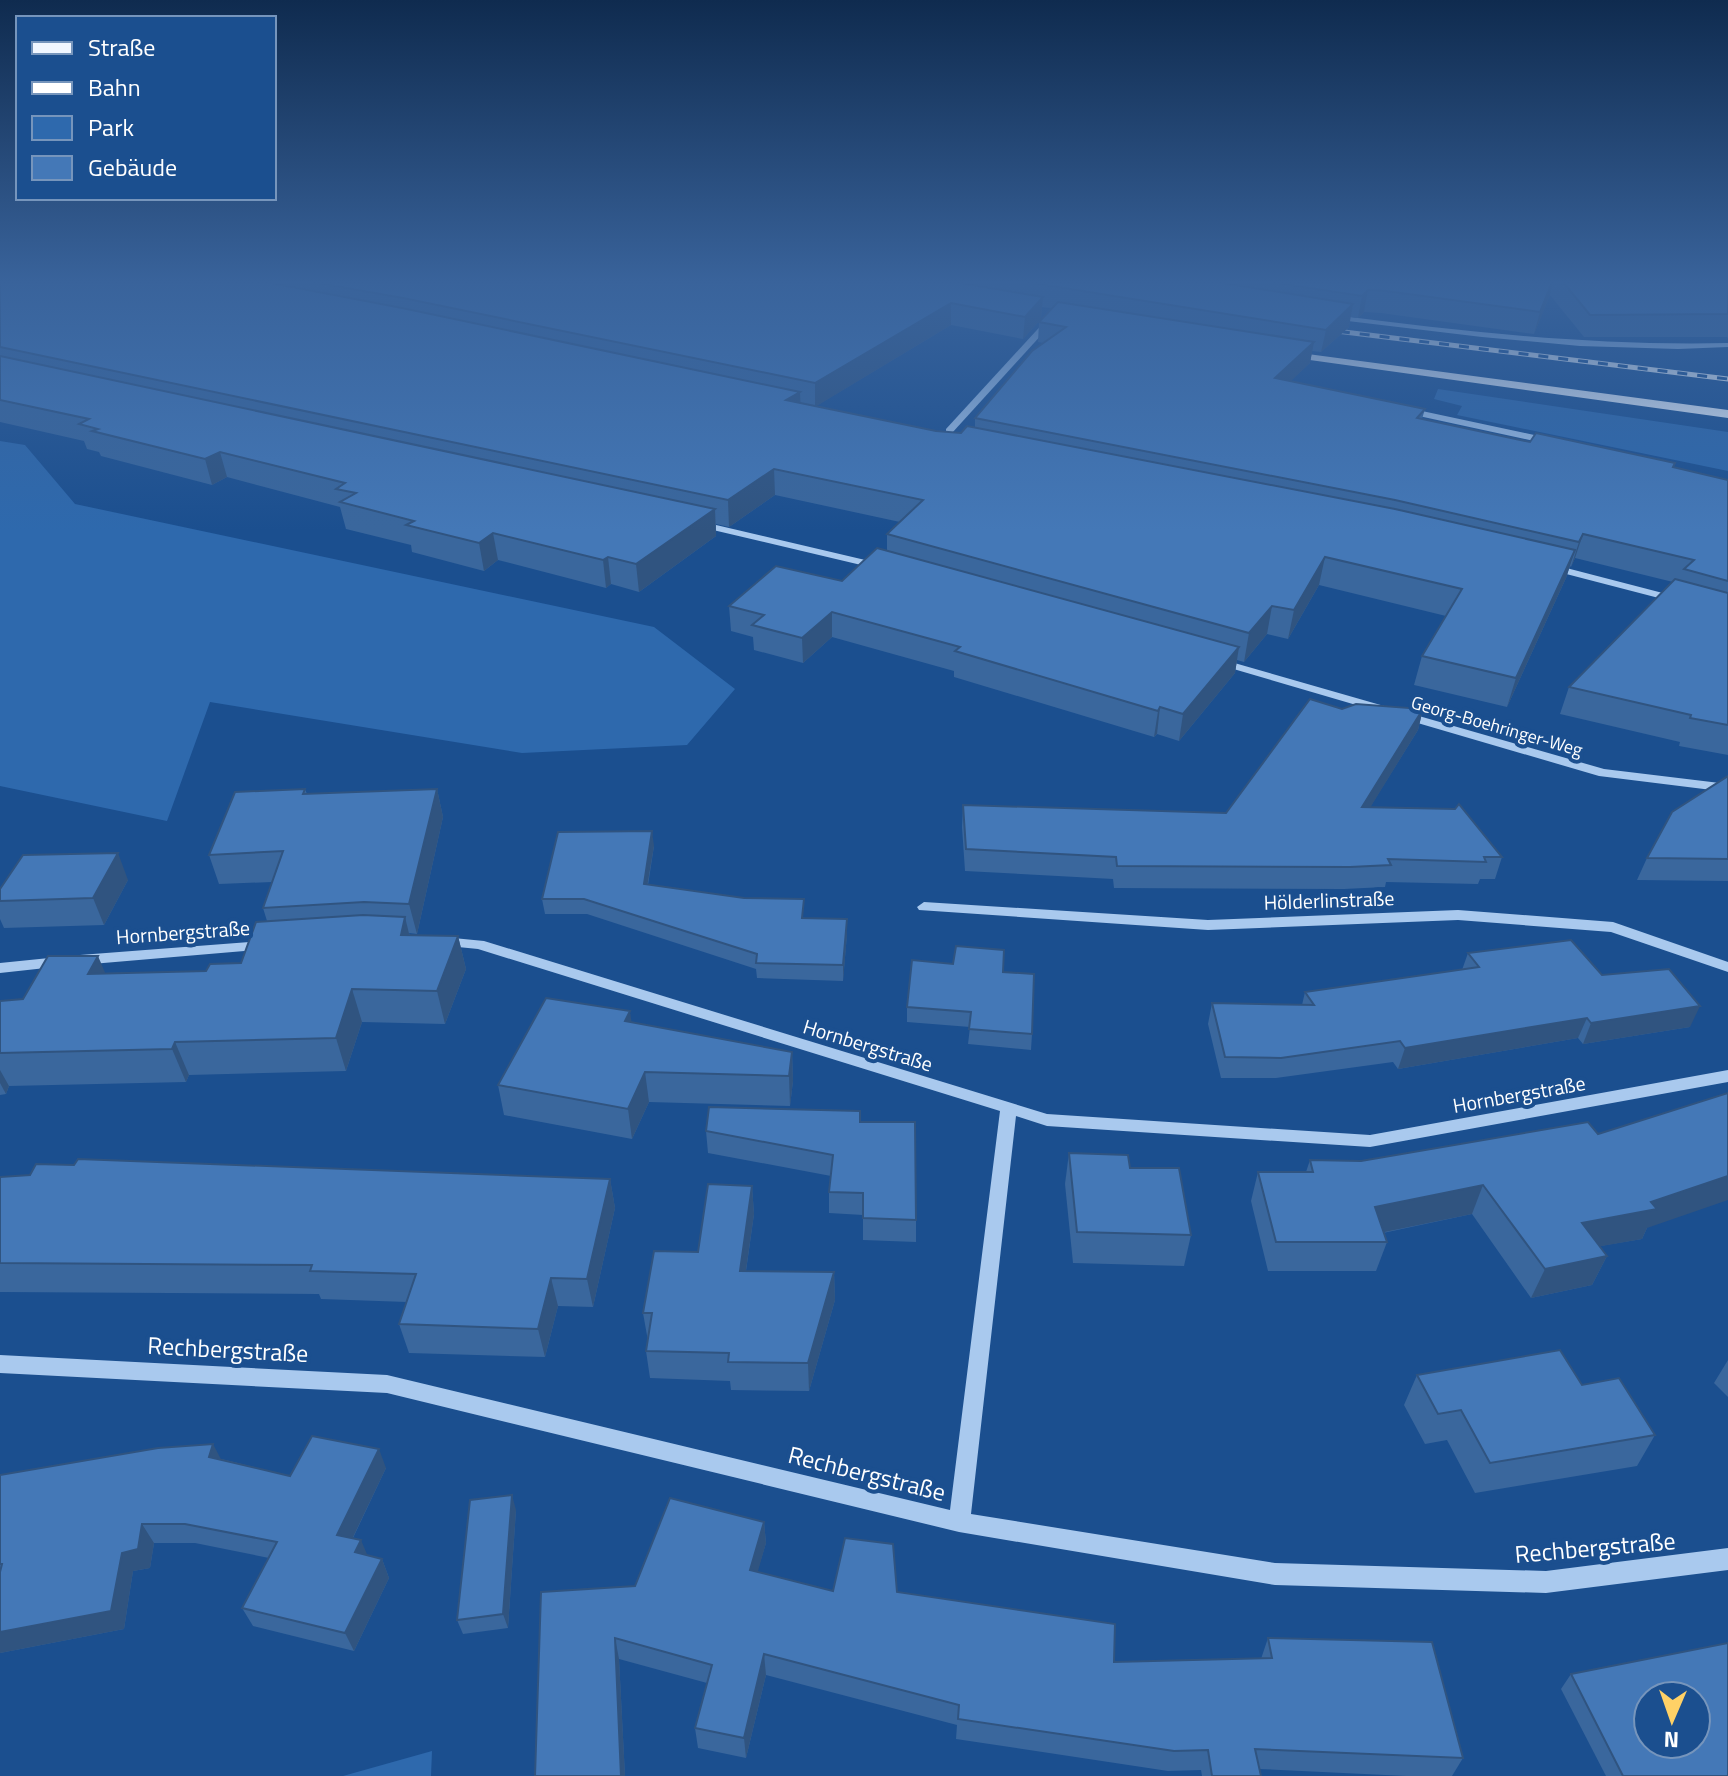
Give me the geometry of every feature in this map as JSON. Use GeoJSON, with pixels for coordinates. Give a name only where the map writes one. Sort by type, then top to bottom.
{"type":"FeatureCollection","features":[{"type":"Feature","properties":{"kind":"main road"},"geometry":{"type":"LineString","coordinates":[[1367,365],[1728,414]]}},
{"type":"Feature","properties":{"kind":"street"},"geometry":{"type":"LineString","coordinates":[[949,431],[1009,365]]}},
{"type":"Feature","properties":{"kind":"street"},"geometry":{"type":"LineString","coordinates":[[1399,409],[1563,445]]}},
{"type":"Feature","properties":{"kind":"street"},"geometry":{"type":"LineString","coordinates":[[940,440],[956,443]]}},
{"type":"Feature","properties":{"kind":"street"},"geometry":{"type":"LineString","coordinates":[[684,520],[885,567]]}},
{"type":"Feature","properties":{"kind":"street"},"geometry":{"type":"LineString","coordinates":[[1546,566],[1697,605]]}},
{"type":"Feature","properties":{"kind":"street","name":"Georg-Boehringer-Weg"},"geometry":{"type":"LineString","coordinates":[[1204,657],[1603,773],[1728,788]]}},
{"type":"Feature","properties":{"kind":"street","name":"Hölderlinstraße"},"geometry":{"type":"LineString","coordinates":[[924,907],[1208,925],[1458,915],[1613,927],[1728,967]]}},
{"type":"Feature","properties":{"kind":"street","name":"Hornbergstraße"},"geometry":{"type":"LineString","coordinates":[[418,941],[479,944],[1047,1120],[1370,1141],[1728,1076]]}},
{"type":"Feature","properties":{"kind":"street","name":"Hornbergstraße"},"geometry":{"type":"LineString","coordinates":[[0,968],[281,945]]}},
{"type":"Feature","properties":{"kind":"street"},"geometry":{"type":"LineString","coordinates":[[959,1522],[1008,1110]]}},
{"type":"Feature","properties":{"kind":"street","name":"Rechbergstraße"},"geometry":{"type":"LineString","coordinates":[[0,1364],[387,1384],[959,1522],[1275,1574],[1546,1582],[1728,1559]]}},
{"type":"Feature","properties":{"kind":"green space"},"geometry":{"type":"Polygon","coordinates":[[[1438,389],[1728,432],[1728,471],[1457,415],[1462,406],[1434,399],[1438,389]]]}},
{"type":"Feature","properties":{"kind":"green space"},"geometry":{"type":"Polygon","coordinates":[[[0,441],[25,445],[75,504],[654,627],[735,689],[687,745],[522,753],[210,702],[167,821],[0,786],[0,441]]]}},
{"type":"Feature","properties":{"kind":"green space"},"geometry":{"type":"Polygon","coordinates":[[[432,1751],[431,1776],[343,1776],[432,1751]]]}},
{"type":"Feature","properties":{"kind":"building"},"geometry":{"type":"Polygon","coordinates":[[[0,365],[41,365],[715,509],[636,564],[608,557],[603,560],[493,533],[479,543],[406,525],[414,521],[340,502],[356,493],[336,489],[345,483],[220,452],[205,459],[92,431],[98,429],[79,424],[89,419],[0,400],[0,365]]]}},
{"type":"Feature","properties":{"kind":"building"},"geometry":{"type":"Polygon","coordinates":[[[85,365],[672,365],[800,392],[786,400],[936,431],[961,433],[967,426],[1395,509],[1575,550],[1516,678],[1422,656],[1462,589],[1325,557],[1294,610],[1272,606],[1249,633],[887,534],[923,500],[774,469],[728,500],[85,365]]]}},
{"type":"Feature","properties":{"kind":"building"},"geometry":{"type":"Polygon","coordinates":[[[727,365],[846,365],[815,383],[727,365]]]}},
{"type":"Feature","properties":{"kind":"building"},"geometry":{"type":"Polygon","coordinates":[[[1020,365],[1289,365],[1275,378],[1425,409],[1417,418],[1530,442],[1536,433],[1675,463],[1673,467],[1728,480],[1728,581],[1684,569],[1694,560],[1583,534],[1579,542],[1395,500],[975,418],[1020,365]]]}},
{"type":"Feature","properties":{"kind":"building"},"geometry":{"type":"Polygon","coordinates":[[[877,548],[1239,647],[1183,714],[1160,707],[1158,711],[955,651],[960,647],[832,612],[802,638],[752,625],[764,615],[729,606],[776,566],[842,581],[877,548]]]}},
{"type":"Feature","properties":{"kind":"building"},"geometry":{"type":"Polygon","coordinates":[[[1675,579],[1728,593],[1728,725],[1569,687],[1675,579]]]}},
{"type":"Feature","properties":{"kind":"building"},"geometry":{"type":"Polygon","coordinates":[[[1310,699],[1342,709],[1356,704],[1423,709],[1362,807],[1455,809],[1459,804],[1502,857],[1484,857],[1486,862],[1388,859],[1391,865],[1350,867],[1117,866],[1116,857],[966,849],[963,805],[1226,813],[1310,699]]]}},
{"type":"Feature","properties":{"kind":"building"},"geometry":{"type":"Polygon","coordinates":[[[1728,776],[1728,859],[1647,858],[1672,812],[1728,776]]]}},
{"type":"Feature","properties":{"kind":"building"},"geometry":{"type":"Polygon","coordinates":[[[305,789],[303,794],[437,789],[409,904],[364,902],[263,908],[283,851],[209,855],[235,792],[305,789]]]}},
{"type":"Feature","properties":{"kind":"building"},"geometry":{"type":"Polygon","coordinates":[[[652,831],[644,884],[744,898],[804,899],[802,918],[847,919],[843,965],[756,963],[757,954],[584,899],[542,899],[558,832],[652,831]]]}},
{"type":"Feature","properties":{"kind":"building"},"geometry":{"type":"Polygon","coordinates":[[[118,853],[93,898],[0,901],[0,889],[23,855],[118,853]]]}},
{"type":"Feature","properties":{"kind":"building"},"geometry":{"type":"Polygon","coordinates":[[[363,915],[405,917],[401,935],[458,936],[437,991],[352,989],[336,1038],[175,1042],[172,1049],[0,1053],[0,1001],[23,999],[48,956],[98,956],[88,974],[206,971],[210,964],[241,963],[256,922],[363,915]]]}},
{"type":"Feature","properties":{"kind":"building"},"geometry":{"type":"Polygon","coordinates":[[[1571,940],[1602,975],[1669,969],[1700,1006],[1591,1023],[1587,1018],[1405,1048],[1400,1041],[1281,1058],[1225,1057],[1212,1003],[1314,1005],[1305,992],[1479,967],[1468,953],[1571,940]]]}},
{"type":"Feature","properties":{"kind":"building"},"geometry":{"type":"Polygon","coordinates":[[[956,946],[1004,950],[1003,972],[1034,974],[1032,1034],[969,1029],[971,1012],[907,1007],[912,960],[953,964],[956,946]]]}},
{"type":"Feature","properties":{"kind":"building"},"geometry":{"type":"Polygon","coordinates":[[[546,998],[630,1011],[625,1021],[792,1052],[789,1076],[645,1072],[628,1109],[498,1085],[546,998]]]}},
{"type":"Feature","properties":{"kind":"building"},"geometry":{"type":"Polygon","coordinates":[[[1728,1093],[1728,1176],[1651,1202],[1657,1209],[1582,1223],[1607,1256],[1545,1269],[1483,1185],[1375,1207],[1387,1242],[1276,1242],[1258,1172],[1313,1172],[1310,1160],[1361,1161],[1588,1122],[1598,1134],[1728,1093]]]}},
{"type":"Feature","properties":{"kind":"building"},"geometry":{"type":"Polygon","coordinates":[[[709,1107],[860,1111],[860,1122],[915,1122],[916,1220],[863,1218],[863,1193],[829,1192],[833,1155],[706,1131],[709,1107]]]}},
{"type":"Feature","properties":{"kind":"building"},"geometry":{"type":"Polygon","coordinates":[[[1069,1153],[1128,1155],[1130,1168],[1179,1168],[1191,1235],[1077,1232],[1069,1153]]]}},
{"type":"Feature","properties":{"kind":"building"},"geometry":{"type":"Polygon","coordinates":[[[78,1159],[610,1179],[587,1279],[551,1278],[538,1329],[399,1324],[416,1274],[310,1271],[312,1265],[0,1263],[0,1177],[30,1175],[36,1164],[74,1165],[78,1159]]]}},
{"type":"Feature","properties":{"kind":"building"},"geometry":{"type":"Polygon","coordinates":[[[708,1184],[752,1186],[740,1271],[834,1272],[808,1363],[728,1362],[729,1353],[646,1351],[652,1313],[643,1313],[654,1251],[698,1252],[708,1184]]]}},
{"type":"Feature","properties":{"kind":"building"},"geometry":{"type":"Polygon","coordinates":[[[1560,1350],[1582,1385],[1619,1378],[1655,1435],[1490,1463],[1461,1410],[1438,1414],[1417,1375],[1560,1350]]]}},
{"type":"Feature","properties":{"kind":"building"},"geometry":{"type":"Polygon","coordinates":[[[312,1436],[379,1449],[337,1535],[361,1540],[355,1552],[382,1559],[345,1633],[242,1608],[277,1542],[185,1524],[142,1524],[138,1549],[122,1553],[111,1611],[0,1632],[0,1475],[158,1448],[213,1444],[209,1457],[290,1476],[312,1436]]]}},
{"type":"Feature","properties":{"kind":"building"},"geometry":{"type":"Polygon","coordinates":[[[512,1495],[503,1614],[457,1620],[470,1500],[512,1495]]]}},
{"type":"Feature","properties":{"kind":"building"},"geometry":{"type":"Polygon","coordinates":[[[670,1498],[764,1522],[750,1570],[833,1591],[845,1538],[893,1544],[897,1592],[1115,1624],[1114,1662],[1272,1658],[1268,1638],[1432,1642],[1463,1758],[1255,1749],[1261,1776],[1212,1776],[1208,1750],[1174,1751],[958,1719],[959,1705],[764,1654],[744,1738],[695,1728],[712,1665],[615,1638],[621,1776],[535,1776],[541,1592],[635,1586],[670,1498]]]}},
{"type":"Feature","properties":{"kind":"building"},"geometry":{"type":"Polygon","coordinates":[[[1728,1643],[1728,1776],[1623,1776],[1571,1674],[1728,1643]]]}},
{"type":"Feature","properties":{"kind":"railway"},"geometry":{"type":"LineString","coordinates":[[1613,365],[1728,379]]}}]}
